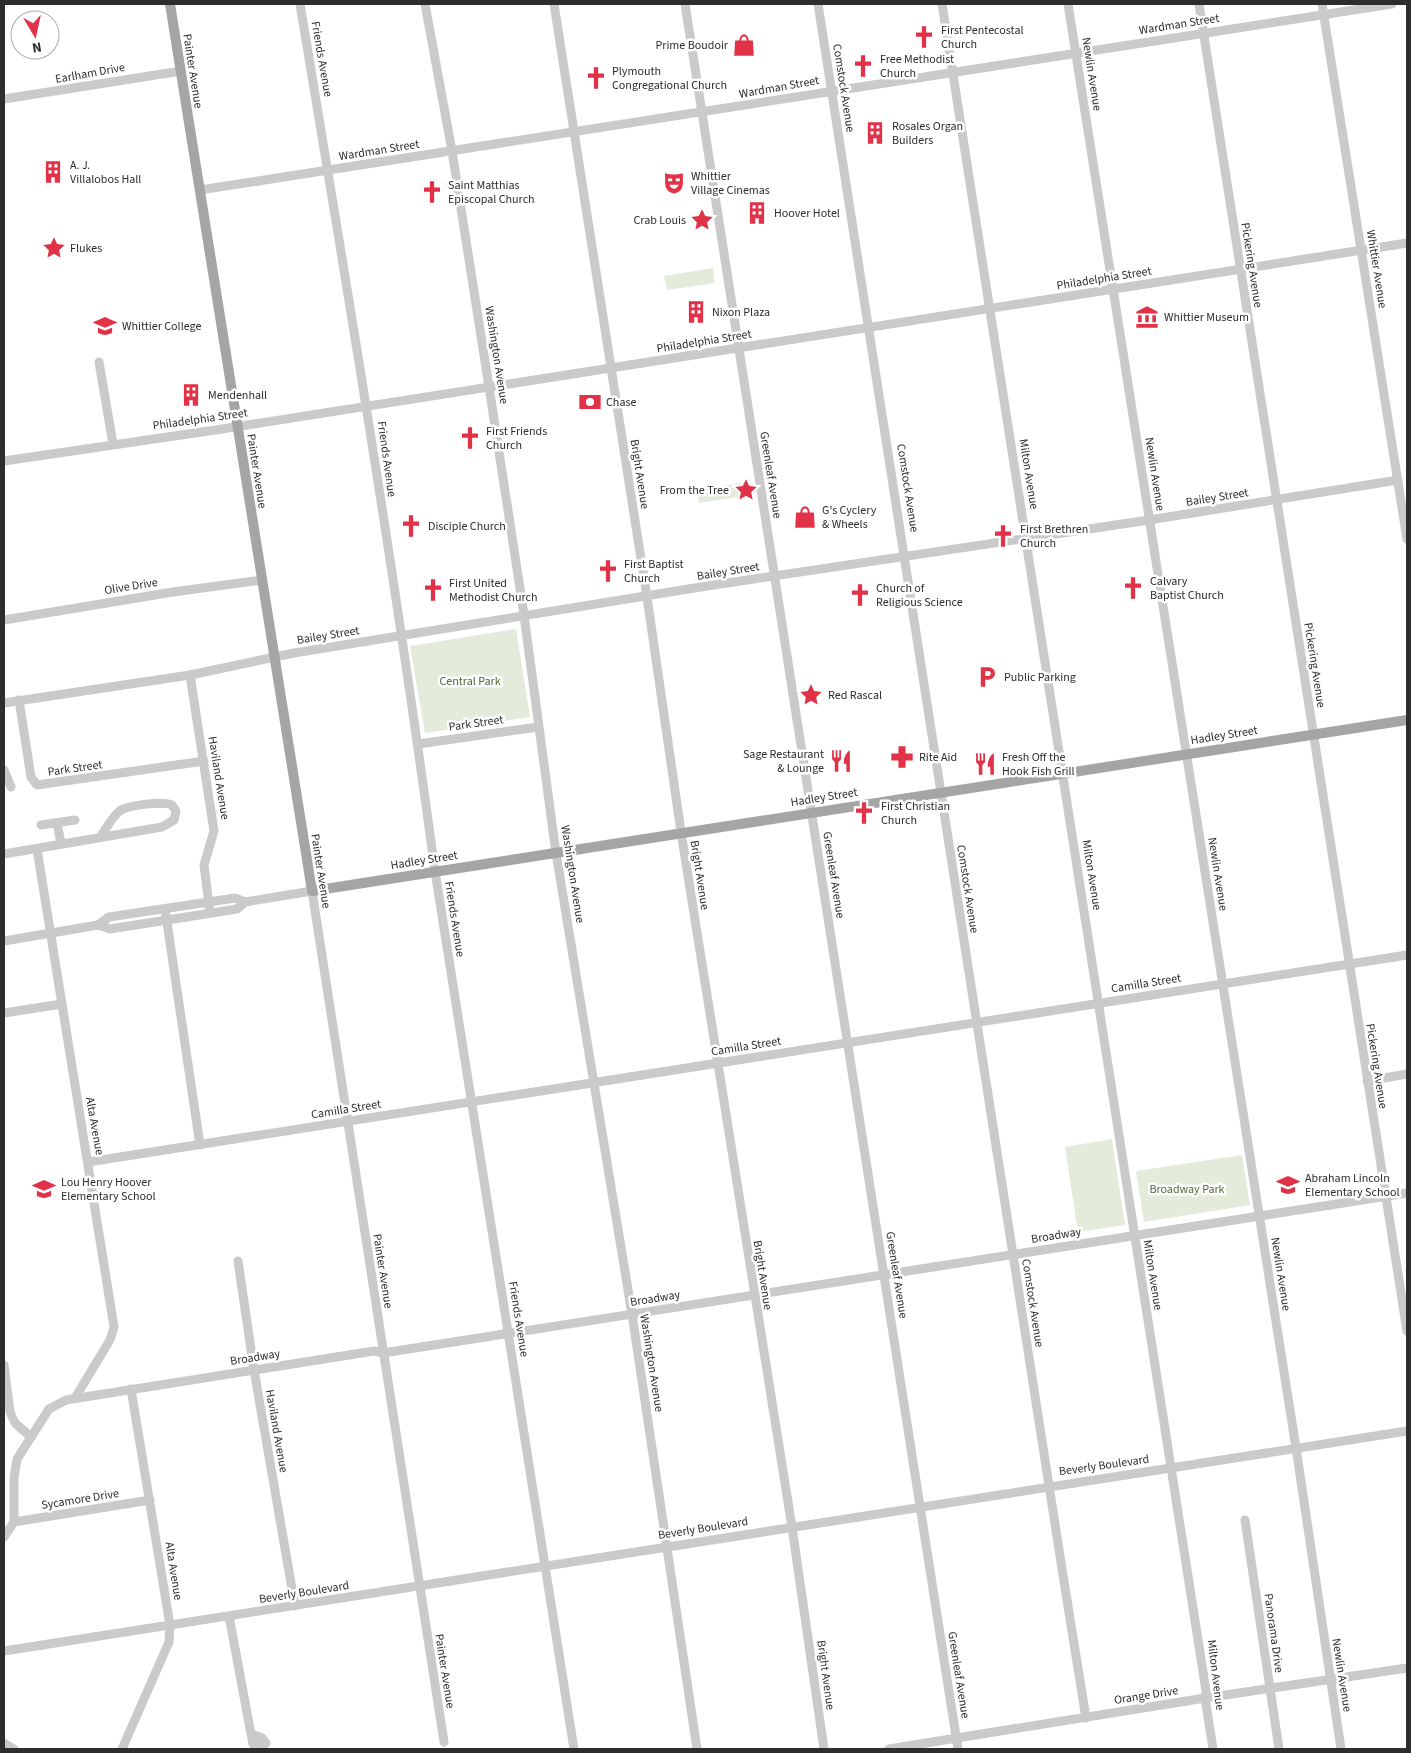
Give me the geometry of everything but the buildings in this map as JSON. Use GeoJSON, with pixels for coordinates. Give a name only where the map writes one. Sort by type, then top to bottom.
{"type":"FeatureCollection","features":[{"type":"Feature","properties":{"kind":"main road","name":"Painter Avenue"},"geometry":{"type":"LineString","coordinates":[[170,4],[312,891]]}},
{"type":"Feature","properties":{"kind":"main road","name":"Hadley Street"},"geometry":{"type":"LineString","coordinates":[[312,891],[1407,720]]}},
{"type":"Feature","properties":{"kind":"street","name":"Friends Avenue"},"geometry":{"type":"LineString","coordinates":[[300,4],[367,406],[418,744],[435,871],[574,1749]]}},
{"type":"Feature","properties":{"kind":"street","name":"Washington Avenue"},"geometry":{"type":"LineString","coordinates":[[425,4],[452,152],[490,387],[556,853],[632,1314],[697,1749]]}},
{"type":"Feature","properties":{"kind":"street","name":"Bright Avenue"},"geometry":{"type":"LineString","coordinates":[[554,4],[647,597],[681,832],[753,1295],[792,1527],[824,1749]]}},
{"type":"Feature","properties":{"kind":"street","name":"Greenleaf Avenue"},"geometry":{"type":"LineString","coordinates":[[685,4],[958,1749]]}},
{"type":"Feature","properties":{"kind":"street","name":"Comstock Avenue"},"geometry":{"type":"LineString","coordinates":[[818,4],[906,557],[1048,1486],[1086,1718]]}},
{"type":"Feature","properties":{"kind":"street","name":"Milton Avenue"},"geometry":{"type":"LineString","coordinates":[[942,4],[1172,1468],[1213,1749]]}},
{"type":"Feature","properties":{"kind":"street","name":"Newlin Avenue"},"geometry":{"type":"LineString","coordinates":[[1068,4],[1296,1448],[1341,1749]]}},
{"type":"Feature","properties":{"kind":"street","name":"Pickering Avenue"},"geometry":{"type":"LineString","coordinates":[[1199,4],[1367,1081],[1406,1312],[1407,1331]]}},
{"type":"Feature","properties":{"kind":"street","name":"Whittier Avenue"},"geometry":{"type":"LineString","coordinates":[[1322,4],[1407,539]]}},
{"type":"Feature","properties":{"kind":"street","name":"Wardman Street"},"geometry":{"type":"LineString","coordinates":[[200,190],[1392,4]]}},
{"type":"Feature","properties":{"kind":"street","name":"Earlham Drive"},"geometry":{"type":"LineString","coordinates":[[4,99],[181,71]]}},
{"type":"Feature","properties":{"kind":"street","name":"Philadelphia Street"},"geometry":{"type":"LineString","coordinates":[[4,460],[238,427],[1407,243]]}},
{"type":"Feature","properties":{"kind":"street"},"geometry":{"type":"LineString","coordinates":[[99,362],[112,444]]}},
{"type":"Feature","properties":{"kind":"street","name":"Bailey Street"},"geometry":{"type":"LineString","coordinates":[[4,703],[190,675],[401,636],[774,576],[1026,539],[1398,480]]}},
{"type":"Feature","properties":{"kind":"street","name":"Olive Drive"},"geometry":{"type":"LineString","coordinates":[[4,620],[173,592],[262,580]]}},
{"type":"Feature","properties":{"kind":"street","name":"Haviland Avenue"},"geometry":{"type":"LineString","coordinates":[[190,675],[214,831],[204,865],[210,913]]}},
{"type":"Feature","properties":{"kind":"street","name":"Park Street"},"geometry":{"type":"LineString","coordinates":[[19,700],[31,777],[33,783],[38,785],[204,761]]}},
{"type":"Feature","properties":{"kind":"street","name":"Park Street"},"geometry":{"type":"LineString","coordinates":[[418,744],[538,727]]}},
{"type":"Feature","properties":{"kind":"street"},"geometry":{"type":"LineString","coordinates":[[4,770],[11,786]]}},
{"type":"Feature","properties":{"kind":"street"},"geometry":{"type":"LineString","coordinates":[[4,854],[162,827],[174,820],[176,811],[172,804],[162,802],[123,809],[101,836]]}},
{"type":"Feature","properties":{"kind":"street"},"geometry":{"type":"LineString","coordinates":[[42,825],[75,820]]}},
{"type":"Feature","properties":{"kind":"street"},"geometry":{"type":"LineString","coordinates":[[57,823],[61,843]]}},
{"type":"Feature","properties":{"kind":"street","name":"Alta Avenue"},"geometry":{"type":"LineString","coordinates":[[37,848],[114,1326],[110,1340],[75,1398]]}},
{"type":"Feature","properties":{"kind":"street","name":"Hadley Street"},"geometry":{"type":"LineString","coordinates":[[4,941],[98,925],[109,918],[235,898],[245,902],[312,891]]}},
{"type":"Feature","properties":{"kind":"street","name":"Painter Avenue"},"geometry":{"type":"LineString","coordinates":[[312,891],[444,1742]]}},
{"type":"Feature","properties":{"kind":"street","name":"Hadley Street"},"geometry":{"type":"LineString","coordinates":[[98,925],[110,929],[237,909],[245,902]]}},
{"type":"Feature","properties":{"kind":"street"},"geometry":{"type":"LineString","coordinates":[[165,909],[200,1145]]}},
{"type":"Feature","properties":{"kind":"street","name":"Camilla Street"},"geometry":{"type":"LineString","coordinates":[[88,1162],[1407,955]]}},
{"type":"Feature","properties":{"kind":"street"},"geometry":{"type":"LineString","coordinates":[[4,1013],[62,1004]]}},
{"type":"Feature","properties":{"kind":"street"},"geometry":{"type":"LineString","coordinates":[[1367,1081],[1407,1074]]}},
{"type":"Feature","properties":{"kind":"street","name":"Broadway"},"geometry":{"type":"LineString","coordinates":[[14,1522],[16,1464],[50,1408],[64,1400],[374,1352],[384,1353],[508,1334],[1407,1193]]}},
{"type":"Feature","properties":{"kind":"street","name":"Haviland Avenue"},"geometry":{"type":"LineString","coordinates":[[238,1261],[254,1370],[295,1606]]}},
{"type":"Feature","properties":{"kind":"street"},"geometry":{"type":"LineString","coordinates":[[4,1365],[10,1412],[15,1423],[31,1437]]}},
{"type":"Feature","properties":{"kind":"street","name":"Alta Avenue"},"geometry":{"type":"LineString","coordinates":[[122,1749],[169,1642],[170,1625],[131,1389]]}},
{"type":"Feature","properties":{"kind":"street","name":"Beverly Boulevard"},"geometry":{"type":"LineString","coordinates":[[4,1651],[1407,1431]]}},
{"type":"Feature","properties":{"kind":"street","name":"Sycamore Drive"},"geometry":{"type":"LineString","coordinates":[[14,1522],[150,1500]]}},
{"type":"Feature","properties":{"kind":"street","name":"Panorama Drive"},"geometry":{"type":"LineString","coordinates":[[1245,1520],[1279,1749]]}},
{"type":"Feature","properties":{"kind":"street"},"geometry":{"type":"LineString","coordinates":[[4,1537],[14,1522]]}},
{"type":"Feature","properties":{"kind":"street"},"geometry":{"type":"LineString","coordinates":[[230,1616],[251,1734]]}},
{"type":"Feature","properties":{"kind":"street","name":"Orange Drive"},"geometry":{"type":"LineString","coordinates":[[889,1749],[1205,1698],[1407,1668]]}},
{"type":"Feature","properties":{"kind":"street"},"geometry":{"type":"LineString","coordinates":[[126,1739],[133,1749]]}},
{"type":"Feature","properties":{"kind":"street"},"geometry":{"type":"LineString","coordinates":[[4,1743],[14,1749]]}},
{"type":"Feature","properties":{"kind":"green space"},"geometry":{"type":"Polygon","coordinates":[[[713,268],[715,283],[667,290],[664,276],[713,268]]]}},
{"type":"Feature","properties":{"kind":"green space"},"geometry":{"type":"Polygon","coordinates":[[[746,482],[749,495],[699,503],[697,490],[746,482]]]}},
{"type":"Feature","properties":{"kind":"green space","name":"Central Park"},"geometry":{"type":"Polygon","coordinates":[[[516,629],[530,717],[425,733],[410,646],[516,629]]]}},
{"type":"Feature","properties":{"kind":"green space","name":"Broadway Park"},"geometry":{"type":"Polygon","coordinates":[[[1112,1139],[1125,1225],[1078,1232],[1065,1147],[1112,1139]]]}},
{"type":"Feature","properties":{"kind":"green space","name":"Broadway Park"},"geometry":{"type":"Polygon","coordinates":[[[1242,1155],[1250,1205],[1144,1222],[1136,1171],[1242,1155]]]}},
{"type":"Feature","properties":{"kind":"place","name":"First Pentecostal Church"},"geometry":{"type":"Point","coordinates":[924,37]}},
{"type":"Feature","properties":{"kind":"place","name":"Prime Boudoir"},"geometry":{"type":"Point","coordinates":[744,45]}},
{"type":"Feature","properties":{"kind":"place","name":"Free Methodist Church"},"geometry":{"type":"Point","coordinates":[863,66]}},
{"type":"Feature","properties":{"kind":"place","name":"Plymouth Congregational Church"},"geometry":{"type":"Point","coordinates":[596,78]}},
{"type":"Feature","properties":{"kind":"place","name":"Rosales Organ Builders"},"geometry":{"type":"Point","coordinates":[875,133]}},
{"type":"Feature","properties":{"kind":"place","name":"A. J. Villalobos Hall"},"geometry":{"type":"Point","coordinates":[53,172]}},
{"type":"Feature","properties":{"kind":"place","name":"Whittier Village Cinemas"},"geometry":{"type":"Point","coordinates":[674,183]}},
{"type":"Feature","properties":{"kind":"place","name":"Saint Matthias Episcopal Church"},"geometry":{"type":"Point","coordinates":[432,192]}},
{"type":"Feature","properties":{"kind":"place","name":"Hoover Hotel"},"geometry":{"type":"Point","coordinates":[757,213]}},
{"type":"Feature","properties":{"kind":"place","name":"Crab Louis"},"geometry":{"type":"Point","coordinates":[702,220]}},
{"type":"Feature","properties":{"kind":"place","name":"Flukes"},"geometry":{"type":"Point","coordinates":[54,248]}},
{"type":"Feature","properties":{"kind":"place","name":"Nixon Plaza"},"geometry":{"type":"Point","coordinates":[696,312]}},
{"type":"Feature","properties":{"kind":"place","name":"Whittier Museum"},"geometry":{"type":"Point","coordinates":[1147,317]}},
{"type":"Feature","properties":{"kind":"place","name":"Whittier College"},"geometry":{"type":"Point","coordinates":[105,326]}},
{"type":"Feature","properties":{"kind":"place","name":"Mendenhall"},"geometry":{"type":"Point","coordinates":[191,395]}},
{"type":"Feature","properties":{"kind":"place","name":"Chase"},"geometry":{"type":"Point","coordinates":[590,402]}},
{"type":"Feature","properties":{"kind":"place","name":"First Friends Church"},"geometry":{"type":"Point","coordinates":[470,438]}},
{"type":"Feature","properties":{"kind":"place","name":"From the Tree"},"geometry":{"type":"Point","coordinates":[746,490]}},
{"type":"Feature","properties":{"kind":"place","name":"G's Cyclery & Wheels"},"geometry":{"type":"Point","coordinates":[805,517]}},
{"type":"Feature","properties":{"kind":"place","name":"Disciple Church"},"geometry":{"type":"Point","coordinates":[411,526]}},
{"type":"Feature","properties":{"kind":"place","name":"First Brethren Church"},"geometry":{"type":"Point","coordinates":[1003,536]}},
{"type":"Feature","properties":{"kind":"place","name":"First Baptist Church"},"geometry":{"type":"Point","coordinates":[608,571]}},
{"type":"Feature","properties":{"kind":"place","name":"Calvary Baptist Church"},"geometry":{"type":"Point","coordinates":[1133,588]}},
{"type":"Feature","properties":{"kind":"place","name":"First United Methodist Church"},"geometry":{"type":"Point","coordinates":[433,590]}},
{"type":"Feature","properties":{"kind":"place","name":"Church of Religious Science"},"geometry":{"type":"Point","coordinates":[860,595]}},
{"type":"Feature","properties":{"kind":"place","name":"Public Parking"},"geometry":{"type":"Point","coordinates":[987,677]}},
{"type":"Feature","properties":{"kind":"place","name":"Red Rascal"},"geometry":{"type":"Point","coordinates":[811,695]}},
{"type":"Feature","properties":{"kind":"place","name":"Rite Aid"},"geometry":{"type":"Point","coordinates":[902,757]}},
{"type":"Feature","properties":{"kind":"place","name":"Sage Restaurant & Lounge"},"geometry":{"type":"Point","coordinates":[841,761]}},
{"type":"Feature","properties":{"kind":"place","name":"Fresh Off the Hook Fish Grill"},"geometry":{"type":"Point","coordinates":[985,764]}},
{"type":"Feature","properties":{"kind":"place","name":"First Christian Church"},"geometry":{"type":"Point","coordinates":[864,813]}},
{"type":"Feature","properties":{"kind":"place","name":"Abraham Lincoln Elementary School"},"geometry":{"type":"Point","coordinates":[1288,1185]}},
{"type":"Feature","properties":{"kind":"place","name":"Lou Henry Hoover Elementary School"},"geometry":{"type":"Point","coordinates":[44,1189]}}]}
